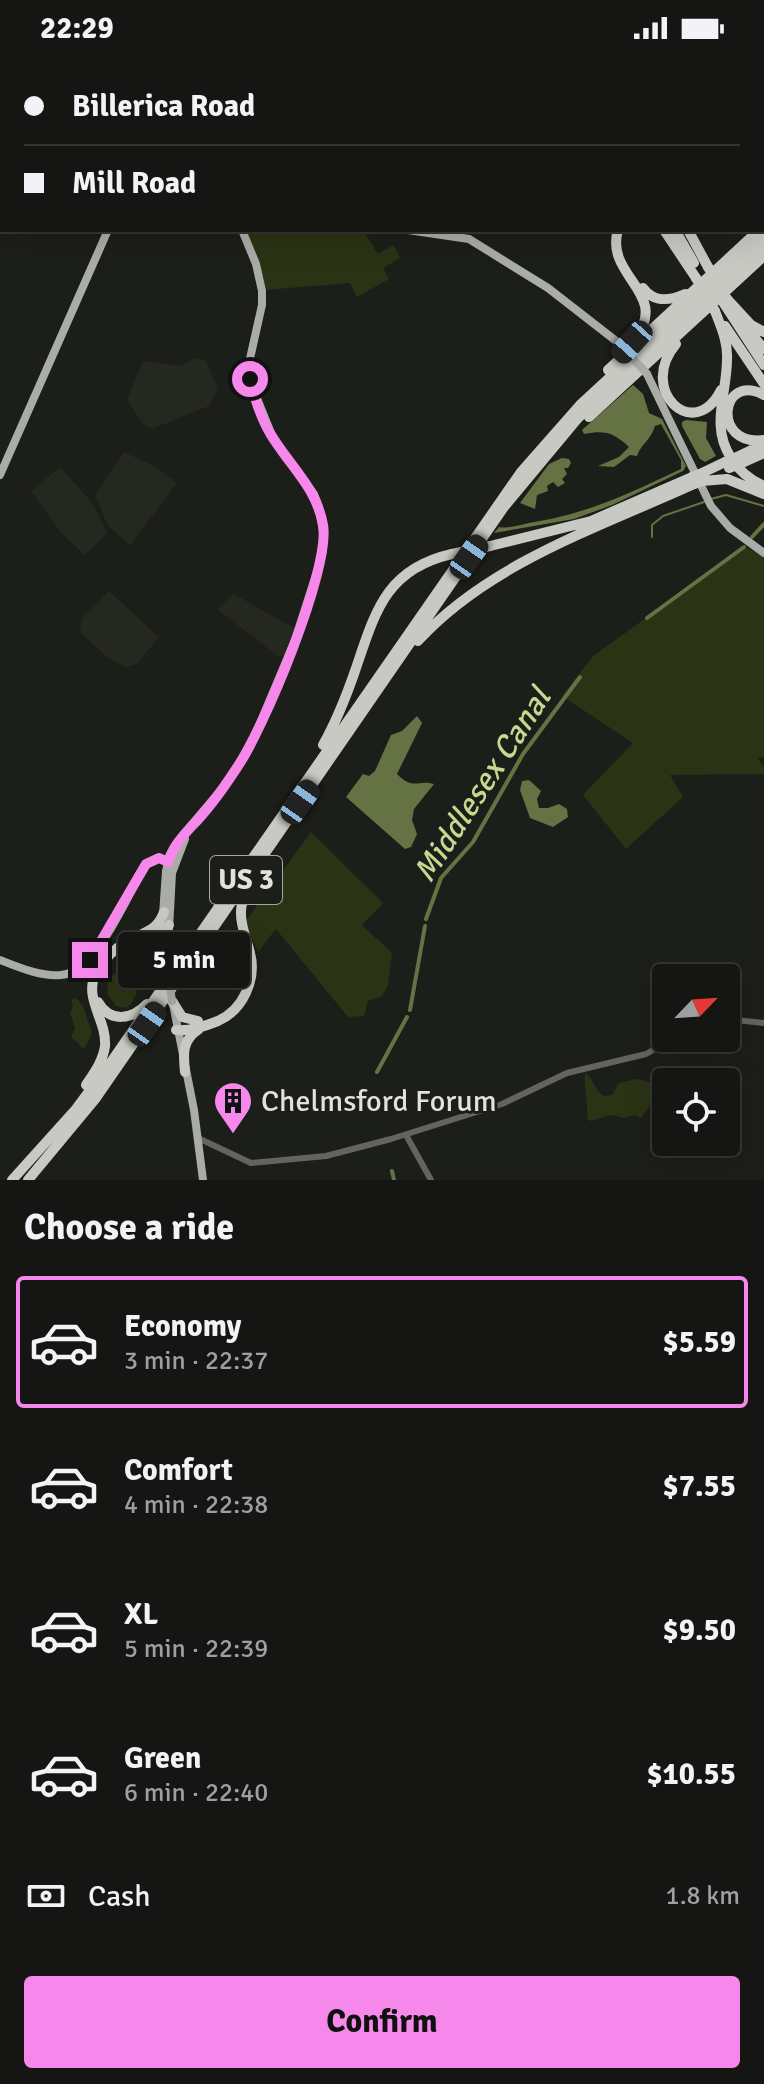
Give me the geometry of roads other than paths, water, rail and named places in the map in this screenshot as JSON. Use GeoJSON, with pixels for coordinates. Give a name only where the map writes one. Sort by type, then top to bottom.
{"type":"FeatureCollection","features":[{"type":"Feature","properties":{"kind":"highway"},"geometry":{"type":"LineString","coordinates":[[515,479],[545,437],[636,338],[647,317],[645,301],[618,253],[616,242],[620,232]]}},
{"type":"Feature","properties":{"kind":"highway"},"geometry":{"type":"LineString","coordinates":[[621,232],[624,256],[649,295],[671,299],[757,232]]}},
{"type":"Feature","properties":{"kind":"highway"},"geometry":{"type":"LineString","coordinates":[[671,232],[704,275],[719,305],[764,375]]}},
{"type":"Feature","properties":{"kind":"highway"},"geometry":{"type":"LineString","coordinates":[[688,232],[700,252],[704,275]]}},
{"type":"Feature","properties":{"kind":"highway"},"geometry":{"type":"LineString","coordinates":[[688,232],[719,305],[764,384]]}},
{"type":"Feature","properties":{"kind":"highway"},"geometry":{"type":"LineString","coordinates":[[591,387],[747,232]]}},
{"type":"Feature","properties":{"kind":"highway","name":"US 3"},"geometry":{"type":"LineString","coordinates":[[28,1180],[96,1098],[515,479],[580,405],[764,235]]}},
{"type":"Feature","properties":{"kind":"highway","name":"US 3"},"geometry":{"type":"LineString","coordinates":[[12,1180],[51,1138],[105,1070],[374,695],[504,507],[535,468],[585,412],[764,246]]}},
{"type":"Feature","properties":{"kind":"highway"},"geometry":{"type":"LineString","coordinates":[[725,378],[713,404],[702,411],[685,412],[674,406],[662,382],[662,367],[666,358],[764,256]]}},
{"type":"Feature","properties":{"kind":"highway"},"geometry":{"type":"LineString","coordinates":[[741,277],[764,267]]}},
{"type":"Feature","properties":{"kind":"highway"},"geometry":{"type":"LineString","coordinates":[[535,468],[719,305]]}},
{"type":"Feature","properties":{"kind":"highway"},"geometry":{"type":"LineString","coordinates":[[719,305],[736,313],[764,349]]}},
{"type":"Feature","properties":{"kind":"highway"},"geometry":{"type":"LineString","coordinates":[[719,305],[764,332]]}},
{"type":"Feature","properties":{"kind":"highway"},"geometry":{"type":"LineString","coordinates":[[719,305],[764,365]]}},
{"type":"Feature","properties":{"kind":"highway"},"geometry":{"type":"LineString","coordinates":[[719,305],[726,345],[719,418],[723,443],[741,471],[764,486]]}},
{"type":"Feature","properties":{"kind":"highway"},"geometry":{"type":"LineString","coordinates":[[736,313],[764,357]]}},
{"type":"Feature","properties":{"kind":"highway"},"geometry":{"type":"LineString","coordinates":[[764,395],[752,391],[741,392],[731,400],[727,412],[731,426],[739,435],[764,442]]}},
{"type":"Feature","properties":{"kind":"highway"},"geometry":{"type":"LineString","coordinates":[[739,460],[764,442]]}},
{"type":"Feature","properties":{"kind":"highway"},"geometry":{"type":"LineString","coordinates":[[374,695],[431,627],[481,586],[522,563],[697,479],[739,460],[764,453]]}},
{"type":"Feature","properties":{"kind":"highway"},"geometry":{"type":"LineString","coordinates":[[176,1030],[229,1014],[245,994],[251,963],[241,924],[242,904],[332,728],[381,600],[396,582],[415,567],[452,554],[583,524],[697,479],[730,479],[764,494]]}},
{"type":"Feature","properties":{"kind":"highway"},"geometry":{"type":"LineString","coordinates":[[164,912],[157,925],[119,951],[102,969],[95,986],[98,1003],[112,1016],[126,1017],[144,1007],[164,984]]}},
{"type":"Feature","properties":{"kind":"highway"},"geometry":{"type":"LineString","coordinates":[[51,1138],[103,1056],[104,1029],[92,993],[95,976],[104,961],[118,948],[142,937],[166,933]]}},
{"type":"Feature","properties":{"kind":"highway"},"geometry":{"type":"LineString","coordinates":[[142,937],[158,946],[166,961]]}},
{"type":"Feature","properties":{"kind":"highway"},"geometry":{"type":"LineString","coordinates":[[181,975],[199,955],[216,944],[231,943],[241,949],[247,958],[246,982],[235,1004],[220,1016],[201,1023],[186,1042],[183,1051],[185,1072]]}},
{"type":"Feature","properties":{"kind":"highway"},"geometry":{"type":"LineString","coordinates":[[172,1001],[182,1017],[201,1023]]}},
{"type":"Feature","properties":{"kind":"main road"},"geometry":{"type":"LineString","coordinates":[[0,475],[107,232]]}},
{"type":"Feature","properties":{"kind":"main road"},"geometry":{"type":"LineString","coordinates":[[166,933],[164,912],[170,865],[190,829],[238,767],[256,734],[295,641],[322,556],[324,537],[314,494],[273,438],[252,386],[249,363],[261,312],[262,291],[256,264],[243,232]]}},
{"type":"Feature","properties":{"kind":"main road"},"geometry":{"type":"LineString","coordinates":[[422,232],[469,239],[548,288],[620,344],[647,374],[711,506],[730,528],[764,553]]}},
{"type":"Feature","properties":{"kind":"main road"},"geometry":{"type":"LineString","coordinates":[[0,960],[52,975],[67,975],[78,970],[91,958],[145,866],[159,858],[170,865]]}},
{"type":"Feature","properties":{"kind":"main road"},"geometry":{"type":"LineString","coordinates":[[170,865],[166,961],[176,1030],[194,1110],[203,1180]]}},
{"type":"Feature","properties":{"kind":"street"},"geometry":{"type":"LineString","coordinates":[[740,1020],[764,1023]]}},
{"type":"Feature","properties":{"kind":"street"},"geometry":{"type":"LineString","coordinates":[[198,1138],[247,1162],[260,1164],[326,1156],[406,1135],[509,1102],[567,1073],[652,1051]]}},
{"type":"Feature","properties":{"kind":"street"},"geometry":{"type":"LineString","coordinates":[[406,1135],[431,1180]]}},
{"type":"Feature","properties":{"kind":"waterway"},"geometry":{"type":"LineString","coordinates":[[711,499],[726,495],[764,506]]}},
{"type":"Feature","properties":{"kind":"waterway"},"geometry":{"type":"LineString","coordinates":[[652,537],[652,525],[663,516],[704,502]]}},
{"type":"Feature","properties":{"kind":"waterway","name":"Middlesex Canal"},"geometry":{"type":"LineString","coordinates":[[752,537],[764,524]]}},
{"type":"Feature","properties":{"kind":"waterway","name":"Middlesex Canal"},"geometry":{"type":"LineString","coordinates":[[647,618],[744,547]]}},
{"type":"Feature","properties":{"kind":"waterway","name":"Middlesex Canal"},"geometry":{"type":"LineString","coordinates":[[426,919],[441,878],[473,842],[523,754],[580,677]]}},
{"type":"Feature","properties":{"kind":"waterway","name":"Middlesex Canal"},"geometry":{"type":"LineString","coordinates":[[410,1010],[425,926]]}},
{"type":"Feature","properties":{"kind":"waterway","name":"Middlesex Canal"},"geometry":{"type":"LineString","coordinates":[[377,1072],[407,1017]]}},
{"type":"Feature","properties":{"kind":"waterway","name":"Middlesex Canal"},"geometry":{"type":"LineString","coordinates":[[392,1171],[394,1180]]}},
{"type":"Feature","properties":{"kind":"place","name":"Chelmsford Forum"},"geometry":{"type":"Point","coordinates":[233,1135]}}]}
